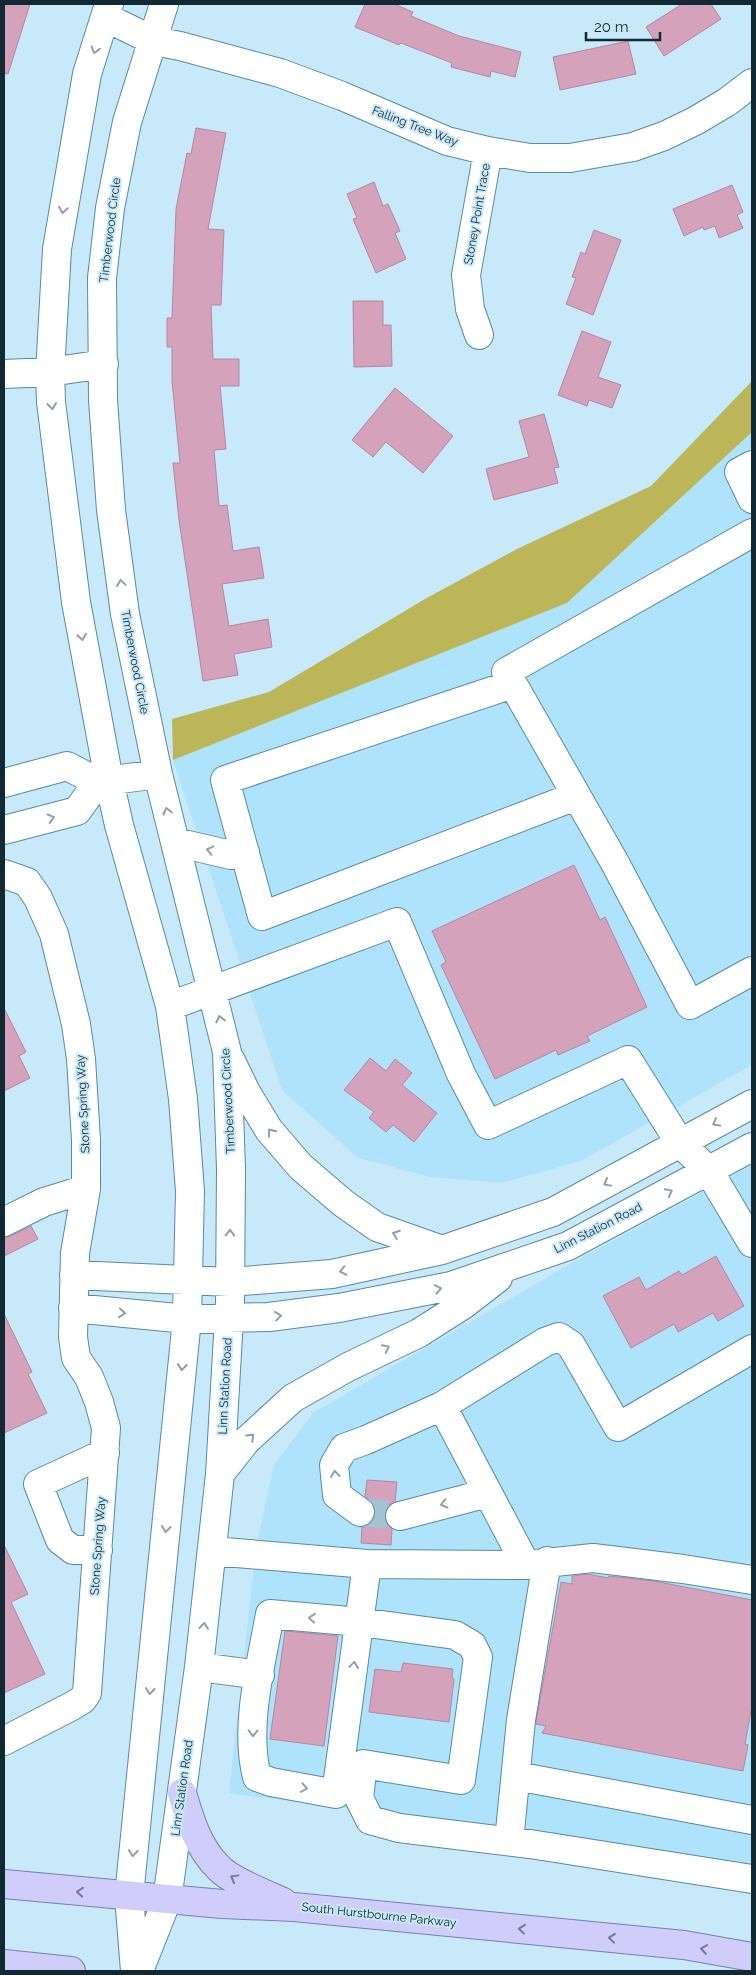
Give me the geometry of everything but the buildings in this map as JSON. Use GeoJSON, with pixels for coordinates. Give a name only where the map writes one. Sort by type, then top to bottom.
{"type":"FeatureCollection","features":[{"type":"Feature","properties":{"kind":"main road"},"geometry":{"type":"LineString","coordinates":[[182,1793],[192,1827],[202,1847],[219,1869],[294,1907]]}},
{"type":"Feature","properties":{"kind":"main road","name":"South Hurstbourne Parkway"},"geometry":{"type":"LineString","coordinates":[[4,1884],[167,1900],[294,1907],[684,1945],[752,1957]]}},
{"type":"Feature","properties":{"kind":"main road"},"geometry":{"type":"LineString","coordinates":[[4,1964],[71,1971]]}},
{"type":"Feature","properties":{"kind":"street","name":"Timberwood Circle"},"geometry":{"type":"LineString","coordinates":[[164,4],[154,41],[127,122],[110,208],[102,278],[103,400],[111,510],[125,614],[158,774],[227,1052],[231,1169],[229,1319]]}},
{"type":"Feature","properties":{"kind":"street","name":"Falling Tree Way"},"geometry":{"type":"LineString","coordinates":[[107,10],[154,41],[180,46],[280,73],[342,96],[447,141],[488,151],[530,158],[570,158],[633,147],[664,136],[695,121],[727,102],[752,83]]}},
{"type":"Feature","properties":{"kind":"street"},"geometry":{"type":"LineString","coordinates":[[107,10],[88,74],[57,249],[50,372],[51,402],[76,602],[104,781],[119,825],[170,1006],[183,1099],[190,1191],[187,1319],[129,1896],[135,1971]]}},
{"type":"Feature","properties":{"kind":"street","name":"Stoney Point Trace"},"geometry":{"type":"LineString","coordinates":[[479,335],[470,309],[466,276],[488,151]]}},
{"type":"Feature","properties":{"kind":"street"},"geometry":{"type":"LineString","coordinates":[[4,374],[50,372],[104,364]]}},
{"type":"Feature","properties":{"kind":"street"},"geometry":{"type":"LineString","coordinates":[[752,465],[740,472],[752,499]]}},
{"type":"Feature","properties":{"kind":"street"},"geometry":{"type":"LineString","coordinates":[[752,533],[506,672],[614,863],[690,1005],[752,971]]}},
{"type":"Feature","properties":{"kind":"street"},"geometry":{"type":"LineString","coordinates":[[513,684],[225,780],[262,916],[576,796]]}},
{"type":"Feature","properties":{"kind":"street"},"geometry":{"type":"LineString","coordinates":[[4,783],[67,766],[104,781],[158,774]]}},
{"type":"Feature","properties":{"kind":"street"},"geometry":{"type":"LineString","coordinates":[[4,830],[77,811],[104,781]]}},
{"type":"Feature","properties":{"kind":"street"},"geometry":{"type":"LineString","coordinates":[[175,842],[231,855],[245,852]]}},
{"type":"Feature","properties":{"kind":"street","name":"Stone Spring Way"},"geometry":{"type":"LineString","coordinates":[[4,874],[27,882],[38,898],[54,934],[74,1014],[81,1059],[86,1140],[86,1189],[75,1253],[73,1337],[76,1358],[89,1377],[99,1402],[106,1428],[88,1693],[72,1706],[4,1741]]}},
{"type":"Feature","properties":{"kind":"street"},"geometry":{"type":"LineString","coordinates":[[170,1006],[396,922],[461,1074],[488,1125],[628,1060],[680,1143],[709,1170],[752,1243]]}},
{"type":"Feature","properties":{"kind":"street"},"geometry":{"type":"LineString","coordinates":[[227,1052],[246,1092],[269,1130],[301,1167],[343,1203],[377,1227],[442,1250]]}},
{"type":"Feature","properties":{"kind":"street"},"geometry":{"type":"LineString","coordinates":[[74,1275],[230,1282],[332,1274],[442,1250],[553,1212],[752,1104]]}},
{"type":"Feature","properties":{"kind":"street","name":"Linn Station Road"},"geometry":{"type":"LineString","coordinates":[[139,1971],[167,1900],[182,1793],[213,1551],[220,1474],[229,1319],[269,1317],[339,1308],[451,1286],[568,1246],[752,1148]]}},
{"type":"Feature","properties":{"kind":"street"},"geometry":{"type":"LineString","coordinates":[[4,1222],[44,1202],[86,1189]]}},
{"type":"Feature","properties":{"kind":"street"},"geometry":{"type":"LineString","coordinates":[[220,1474],[246,1441],[293,1398],[348,1367],[419,1332],[463,1305],[515,1265]]}},
{"type":"Feature","properties":{"kind":"street"},"geometry":{"type":"LineString","coordinates":[[73,1308],[187,1319],[229,1319]]}},
{"type":"Feature","properties":{"kind":"street"},"geometry":{"type":"LineString","coordinates":[[360,1512],[337,1495],[334,1465],[344,1448],[442,1406],[545,1342],[559,1337],[571,1345],[618,1427],[752,1349]]}},
{"type":"Feature","properties":{"kind":"street"},"geometry":{"type":"LineString","coordinates":[[442,1406],[488,1493],[536,1563],[509,1841]]}},
{"type":"Feature","properties":{"kind":"street"},"geometry":{"type":"LineString","coordinates":[[98,1550],[73,1550],[60,1540],[38,1484],[105,1453]]}},
{"type":"Feature","properties":{"kind":"street"},"geometry":{"type":"LineString","coordinates":[[400,1516],[488,1493]]}},
{"type":"Feature","properties":{"kind":"street"},"geometry":{"type":"LineString","coordinates":[[213,1551],[367,1564],[536,1563],[593,1558],[752,1580]]}},
{"type":"Feature","properties":{"kind":"street"},"geometry":{"type":"LineString","coordinates":[[348,1796],[360,1622],[367,1564]]}},
{"type":"Feature","properties":{"kind":"street"},"geometry":{"type":"LineString","coordinates":[[348,1796],[363,1764],[461,1780],[478,1657],[472,1645],[455,1635],[360,1622],[270,1614],[254,1710],[253,1760],[257,1777],[271,1782],[348,1796],[370,1820],[392,1826],[509,1841],[752,1879]]}},
{"type":"Feature","properties":{"kind":"street"},"geometry":{"type":"LineString","coordinates":[[199,1667],[260,1675]]}},
{"type":"Feature","properties":{"kind":"street"},"geometry":{"type":"LineString","coordinates":[[516,1776],[752,1820]]}},
{"type":"Feature","properties":{"kind":"shaded area"},"geometry":{"type":"Polygon","coordinates":[[[752,381],[752,432],[567,603],[173,760],[172,719],[269,692],[425,599],[517,549],[651,486],[752,381]]]}},
{"type":"Feature","properties":{"kind":"shaded area"},"geometry":{"type":"Polygon","coordinates":[[[752,432],[752,1065],[581,1161],[501,1183],[431,1177],[358,1158],[282,1090],[173,760],[567,603],[752,432]]]}},
{"type":"Feature","properties":{"kind":"shaded area"},"geometry":{"type":"Polygon","coordinates":[[[752,1165],[752,1871],[481,1825],[229,1793],[256,1548],[274,1465],[313,1413],[563,1268],[752,1165]]]}},
{"type":"Feature","properties":{"kind":"tunnel"},"geometry":{"type":"LineString","coordinates":[[360,1512],[400,1516]]}}]}
